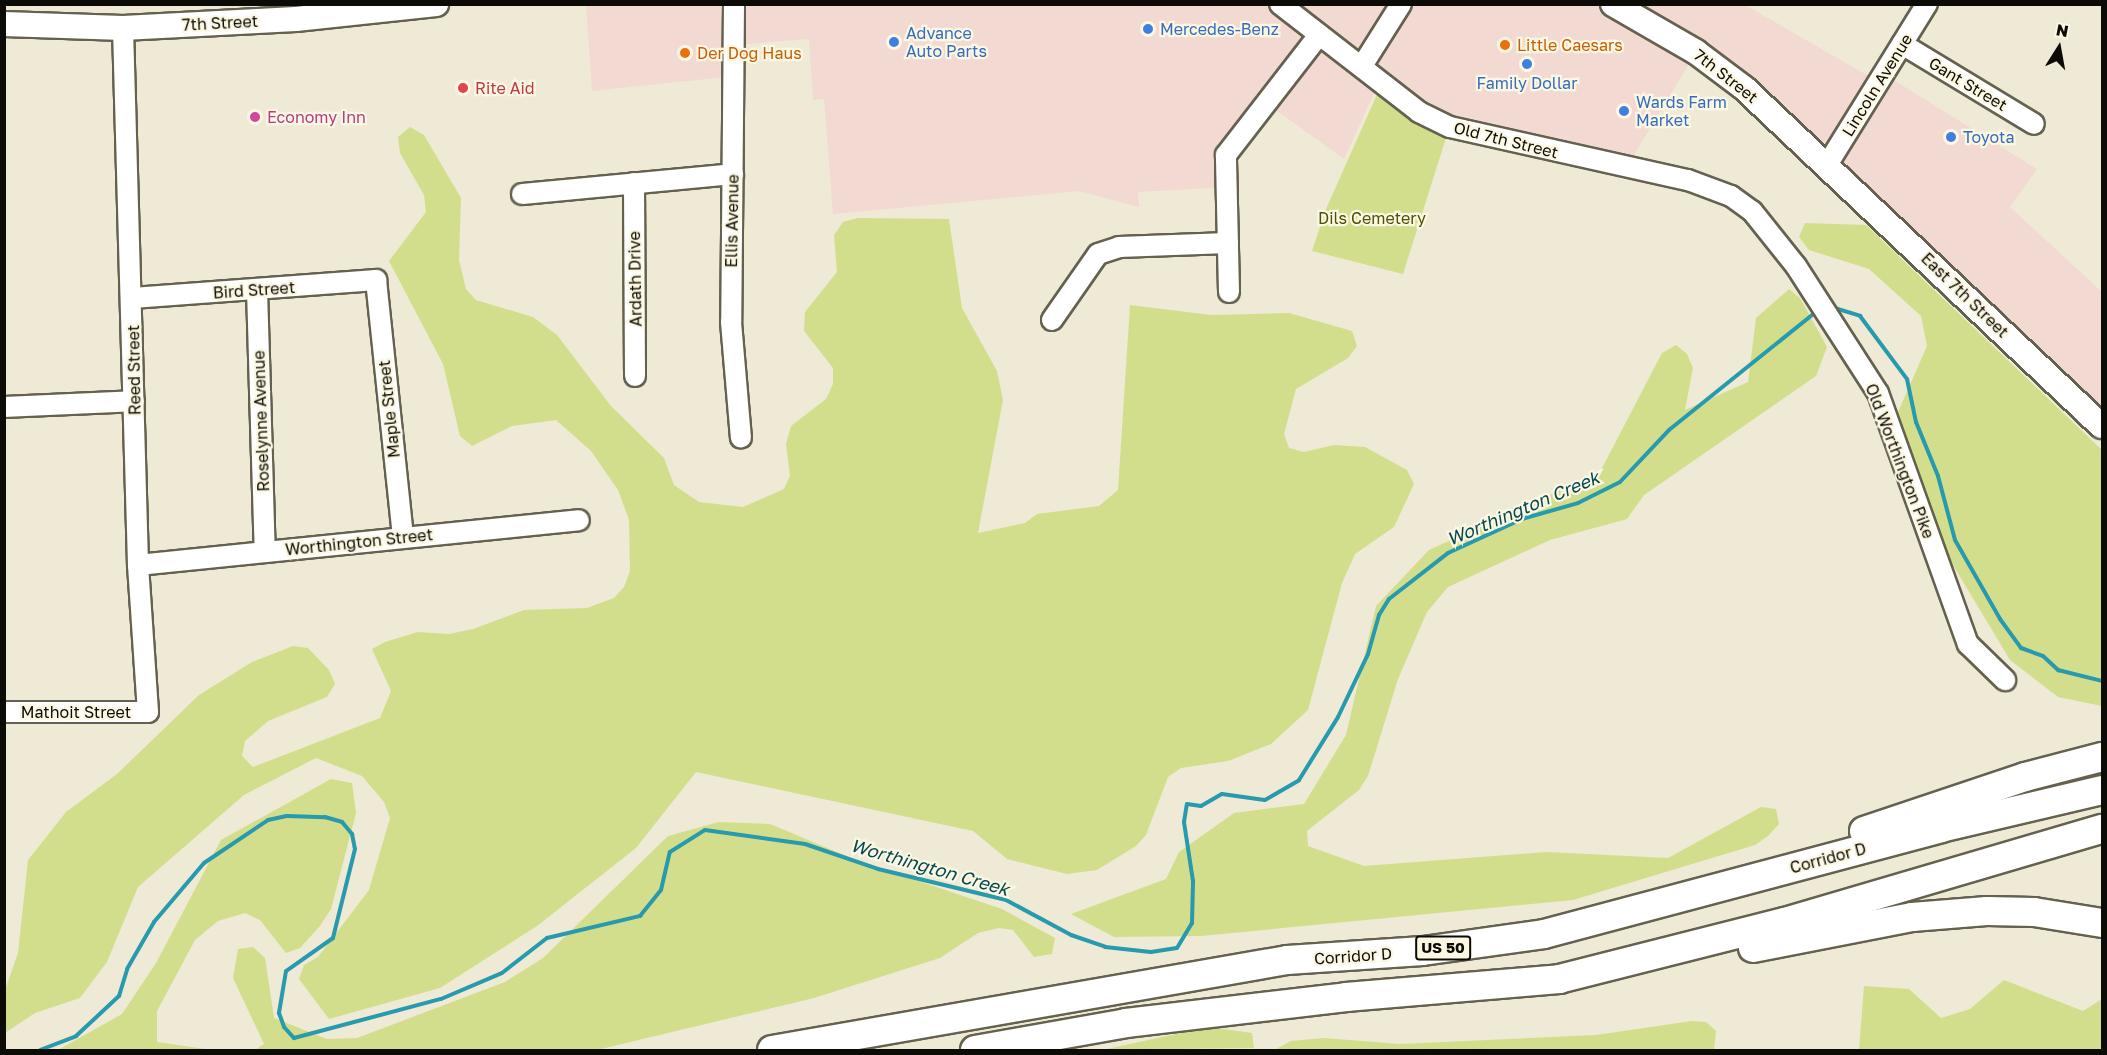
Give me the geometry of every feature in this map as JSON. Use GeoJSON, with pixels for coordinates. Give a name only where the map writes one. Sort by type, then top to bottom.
{"type":"FeatureCollection","features":[{"type":"Feature","properties":{"kind":"highway"},"geometry":{"type":"LineString","coordinates":[[1715,888],[1866,830],[2025,777],[2103,757]]}},
{"type":"Feature","properties":{"kind":"highway","name":"Corridor D"},"geometry":{"type":"LineString","coordinates":[[772,1050],[1287,960],[1423,951],[1544,934],[1715,888],[2103,790]]}},
{"type":"Feature","properties":{"kind":"highway"},"geometry":{"type":"LineString","coordinates":[[1559,979],[1785,922],[2103,829]]}},
{"type":"Feature","properties":{"kind":"highway"},"geometry":{"type":"LineString","coordinates":[[975,1050],[1126,1023],[1346,997],[1559,979],[1831,935],[1912,918],[2034,912],[2103,923]]}},
{"type":"Feature","properties":{"kind":"main road","name":"7th Street"},"geometry":{"type":"LineString","coordinates":[[4,24],[123,28],[295,12],[436,4]]}},
{"type":"Feature","properties":{"kind":"main road","name":"7th Street"},"geometry":{"type":"LineString","coordinates":[[1613,4],[1701,55],[1744,88],[1827,165]]}},
{"type":"Feature","properties":{"kind":"main road","name":"East 7th Street"},"geometry":{"type":"LineString","coordinates":[[1827,165],[2103,426]]}},
{"type":"Feature","properties":{"kind":"street","name":"Ellis Avenue"},"geometry":{"type":"LineString","coordinates":[[734,4],[730,322],[741,438]]}},
{"type":"Feature","properties":{"kind":"street","name":"Old 7th Street"},"geometry":{"type":"LineString","coordinates":[[1280,4],[1419,112],[1450,128],[1688,180],[1731,196]]}},
{"type":"Feature","properties":{"kind":"street"},"geometry":{"type":"LineString","coordinates":[[1362,66],[1401,4]]}},
{"type":"Feature","properties":{"kind":"street","name":"Lincoln Avenue"},"geometry":{"type":"LineString","coordinates":[[1827,165],[1927,4]]}},
{"type":"Feature","properties":{"kind":"street","name":"Reed Street"},"geometry":{"type":"LineString","coordinates":[[123,28],[138,565],[148,712]]}},
{"type":"Feature","properties":{"kind":"street"},"geometry":{"type":"LineString","coordinates":[[1229,292],[1226,155],[1319,35]]}},
{"type":"Feature","properties":{"kind":"street","name":"Gant Street"},"geometry":{"type":"LineString","coordinates":[[1902,44],[2034,124]]}},
{"type":"Feature","properties":{"kind":"street"},"geometry":{"type":"LineString","coordinates":[[522,194],[733,174]]}},
{"type":"Feature","properties":{"kind":"street","name":"Ardath Drive"},"geometry":{"type":"LineString","coordinates":[[634,183],[635,376]]}},
{"type":"Feature","properties":{"kind":"street","name":"Old Worthington Pike"},"geometry":{"type":"LineString","coordinates":[[1731,196],[1770,230],[1839,330],[1878,393],[1968,644],[2005,680]]}},
{"type":"Feature","properties":{"kind":"street"},"geometry":{"type":"LineString","coordinates":[[1053,320],[1098,254],[1119,247],[1228,243]]}},
{"type":"Feature","properties":{"kind":"street","name":"Bird Street"},"geometry":{"type":"LineString","coordinates":[[132,298],[376,280]]}},
{"type":"Feature","properties":{"kind":"street","name":"Maple Street"},"geometry":{"type":"LineString","coordinates":[[376,280],[403,538]]}},
{"type":"Feature","properties":{"kind":"street","name":"Roselynne Avenue"},"geometry":{"type":"LineString","coordinates":[[257,290],[265,552]]}},
{"type":"Feature","properties":{"kind":"street"},"geometry":{"type":"LineString","coordinates":[[4,407],[134,401]]}},
{"type":"Feature","properties":{"kind":"street","name":"Worthington Street"},"geometry":{"type":"LineString","coordinates":[[138,565],[579,520]]}},
{"type":"Feature","properties":{"kind":"street","name":"Mathoit Street"},"geometry":{"type":"LineString","coordinates":[[4,711],[148,712]]}},
{"type":"Feature","properties":{"kind":"shaded area"},"geometry":{"type":"Polygon","coordinates":[[[586,5],[1745,5],[1879,82],[1884,74],[2037,169],[2010,207],[2102,292],[2102,426],[1696,52],[1626,168],[1486,138],[1380,80],[1344,159],[1266,103],[1226,155],[1227,187],[1138,192],[1139,207],[1079,191],[833,214],[824,99],[813,100],[809,39],[735,45],[735,76],[592,91],[586,5]]]}},
{"type":"Feature","properties":{"kind":"green space","name":"Dils Cemetery"},"geometry":{"type":"Polygon","coordinates":[[[1379,90],[1446,138],[1403,274],[1312,251],[1326,209],[1379,90]]]}},
{"type":"Feature","properties":{"kind":"green space"},"geometry":{"type":"Polygon","coordinates":[[[410,127],[424,135],[461,198],[459,260],[466,289],[476,300],[533,317],[557,335],[611,406],[664,458],[674,485],[699,502],[743,507],[784,489],[790,476],[786,444],[791,426],[826,399],[833,384],[833,368],[804,331],[805,312],[837,272],[834,235],[843,222],[858,218],[949,219],[962,308],[997,371],[1003,400],[978,533],[1025,523],[1037,514],[1099,506],[1118,490],[1130,305],[1211,315],[1289,313],[1352,331],[1357,346],[1348,358],[1296,389],[1284,434],[1289,448],[1304,452],[1334,445],[1365,447],[1407,470],[1414,484],[1394,527],[1355,554],[1342,583],[1308,710],[1271,744],[1228,761],[1181,768],[1168,777],[1146,835],[1136,846],[1097,870],[1067,874],[1007,859],[973,831],[696,772],[636,848],[537,926],[440,988],[329,1019],[299,979],[304,965],[318,957],[369,890],[390,818],[384,802],[362,776],[316,758],[244,795],[138,887],[107,962],[80,998],[35,1013],[5,1033],[5,990],[18,953],[28,860],[66,812],[117,774],[199,695],[252,662],[293,646],[308,648],[329,670],[335,684],[327,697],[268,721],[245,741],[242,756],[253,767],[380,718],[391,691],[372,649],[385,642],[418,632],[449,634],[473,629],[524,610],[587,608],[614,598],[624,587],[630,571],[629,520],[618,490],[591,451],[556,420],[512,426],[472,446],[460,436],[443,364],[389,261],[426,212],[424,195],[400,153],[398,137],[410,127]]]}},
{"type":"Feature","properties":{"kind":"green space"},"geometry":{"type":"Polygon","coordinates":[[[1805,223],[1866,225],[2102,450],[2102,706],[2058,697],[2010,660],[1938,540],[1898,412],[1927,346],[1921,316],[1869,269],[1809,250],[1799,237],[1805,223]]]}},
{"type":"Feature","properties":{"kind":"green space"},"geometry":{"type":"Polygon","coordinates":[[[1789,289],[1800,298],[1827,347],[1816,376],[1644,495],[1627,519],[1550,540],[1448,587],[1427,612],[1398,679],[1368,776],[1359,790],[1307,831],[1308,846],[1364,866],[1547,852],[1668,858],[1761,807],[1776,809],[1779,824],[1768,836],[1755,845],[1573,900],[1201,936],[1114,937],[1071,914],[1166,879],[1179,852],[1234,813],[1304,804],[1346,735],[1376,606],[1429,550],[1600,472],[1662,353],[1676,345],[1687,354],[1693,368],[1685,410],[1748,382],[1756,318],[1789,289]]]}},
{"type":"Feature","properties":{"kind":"green space"},"geometry":{"type":"Polygon","coordinates":[[[331,779],[352,783],[356,813],[331,909],[320,926],[300,948],[286,953],[260,920],[245,913],[218,921],[195,940],[157,1011],[157,1042],[212,1050],[58,1050],[122,1014],[156,963],[221,840],[331,779]]]}},
{"type":"Feature","properties":{"kind":"green space"},"geometry":{"type":"Polygon","coordinates":[[[719,822],[770,824],[856,860],[1002,909],[1055,938],[1052,954],[1034,957],[1013,930],[999,928],[978,933],[940,958],[814,998],[597,1050],[255,1050],[264,1044],[233,978],[238,949],[253,947],[265,958],[274,1018],[327,1039],[357,1038],[505,982],[543,958],[668,836],[719,822]]]}},
{"type":"Feature","properties":{"kind":"green space"},"geometry":{"type":"Polygon","coordinates":[[[2004,980],[2083,1011],[2102,999],[2102,1050],[1859,1050],[1864,986],[1909,989],[1941,1018],[1970,1009],[2004,980]]]}},
{"type":"Feature","properties":{"kind":"green space"},"geometry":{"type":"Polygon","coordinates":[[[1692,1021],[1706,1022],[1716,1031],[1714,1050],[1274,1050],[1291,1041],[1324,1038],[1400,1044],[1596,1035],[1692,1021]]]}},
{"type":"Feature","properties":{"kind":"green space"},"geometry":{"type":"Polygon","coordinates":[[[1209,1027],[1252,1033],[1254,1048],[1102,1050],[1209,1027]]]}},
{"type":"Feature","properties":{"kind":"waterway","name":"Worthington Creek"},"geometry":{"type":"LineString","coordinates":[[1828,306],[1860,316],[1907,379],[1916,422],[1938,476],[1955,540],[2000,619],[2021,648],[2043,656],[2058,670],[2102,681]]}},
{"type":"Feature","properties":{"kind":"waterway","name":"Worthington Creek"},"geometry":{"type":"LineString","coordinates":[[40,1050],[76,1036],[119,996],[127,969],[154,922],[204,863],[268,820],[287,816],[325,817],[342,822],[352,834],[355,849],[333,938],[286,971],[279,1013],[284,1027],[294,1038],[441,999],[502,973],[547,938],[640,916],[661,890],[670,852],[705,830],[805,844],[878,869],[1006,900],[1071,935],[1105,947],[1151,952],[1177,948],[1192,923],[1193,881],[1184,822],[1187,804],[1201,806],[1222,794],[1265,800],[1299,780],[1338,717],[1368,654],[1379,615],[1389,599],[1448,553],[1522,519],[1578,503],[1620,482],[1669,430],[1817,311]]}},
{"type":"Feature","properties":{"kind":"place","name":"Mercedes-Benz"},"geometry":{"type":"Point","coordinates":[1148,29]}},
{"type":"Feature","properties":{"kind":"place","name":"Advance Auto Parts"},"geometry":{"type":"Point","coordinates":[894,42]}},
{"type":"Feature","properties":{"kind":"place","name":"Little Caesars"},"geometry":{"type":"Point","coordinates":[1505,45]}},
{"type":"Feature","properties":{"kind":"place","name":"Der Dog Haus"},"geometry":{"type":"Point","coordinates":[685,53]}},
{"type":"Feature","properties":{"kind":"place","name":"Family Dollar"},"geometry":{"type":"Point","coordinates":[1527,64]}},
{"type":"Feature","properties":{"kind":"place","name":"Rite Aid"},"geometry":{"type":"Point","coordinates":[463,88]}},
{"type":"Feature","properties":{"kind":"place","name":"Wards Farm Market"},"geometry":{"type":"Point","coordinates":[1624,111]}},
{"type":"Feature","properties":{"kind":"place","name":"Economy Inn"},"geometry":{"type":"Point","coordinates":[255,117]}},
{"type":"Feature","properties":{"kind":"place","name":"Toyota"},"geometry":{"type":"Point","coordinates":[1951,137]}}]}
